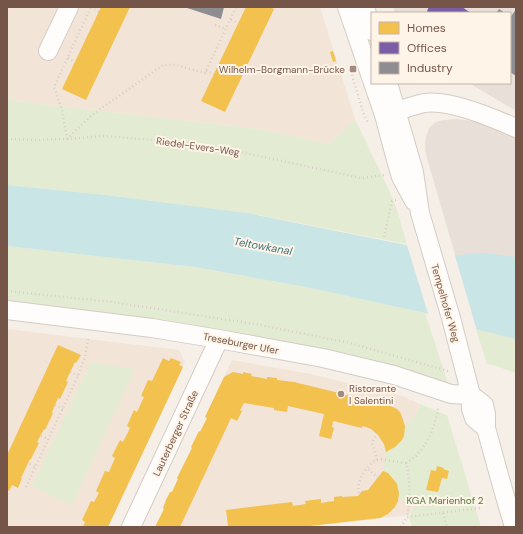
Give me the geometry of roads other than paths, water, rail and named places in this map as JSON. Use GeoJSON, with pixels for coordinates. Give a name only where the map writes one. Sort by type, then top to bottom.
{"type":"FeatureCollection","features":[{"type":"Feature","properties":{"kind":"street"},"geometry":{"type":"LineString","coordinates":[[48,52],[70,7]]}},
{"type":"Feature","properties":{"kind":"street","name":"Tempelhofer Weg"},"geometry":{"type":"LineString","coordinates":[[347,7],[371,79]]}},
{"type":"Feature","properties":{"kind":"street"},"geometry":{"type":"LineString","coordinates":[[365,7],[371,28]]}},
{"type":"Feature","properties":{"kind":"street","name":"Tempelhofer Weg"},"geometry":{"type":"LineString","coordinates":[[373,84],[390,113],[414,172],[420,213],[451,318],[471,395]]}},
{"type":"Feature","properties":{"kind":"street","name":"Tempelhofer Weg"},"geometry":{"type":"LineString","coordinates":[[388,84],[390,113]]}},
{"type":"Feature","properties":{"kind":"street"},"geometry":{"type":"LineString","coordinates":[[390,113],[423,103],[435,102],[463,108],[516,128]]}},
{"type":"Feature","properties":{"kind":"street","name":"Treseburger Ufer"},"geometry":{"type":"LineString","coordinates":[[7,310],[152,328],[323,358],[394,375],[451,394],[471,395]]}},
{"type":"Feature","properties":{"kind":"street","name":"Lauterberger Straße"},"geometry":{"type":"LineString","coordinates":[[131,527],[219,339]]}},
{"type":"Feature","properties":{"kind":"street"},"geometry":{"type":"LineString","coordinates":[[471,395],[484,405],[486,414],[486,428],[514,527]]}},
{"type":"Feature","properties":{"kind":"water","name":"Teltowkanal"},"geometry":{"type":"Polygon","coordinates":[[[7,185],[105,195],[247,213],[456,255],[486,253],[516,257],[516,339],[476,329],[425,313],[306,287],[195,267],[7,246],[7,185]]]}},
{"type":"Feature","properties":{"kind":"place","name":"Wilhelm-Borgmann-Brücke"},"geometry":{"type":"Point","coordinates":[353,69]}},
{"type":"Feature","properties":{"kind":"place","name":"Ristorante I Salentini"},"geometry":{"type":"Point","coordinates":[341,394]}},
{"type":"Feature","properties":{"kind":"park label","name":"KGA Marienhof 2"},"geometry":{"type":"Point","coordinates":[445,500]}}]}
